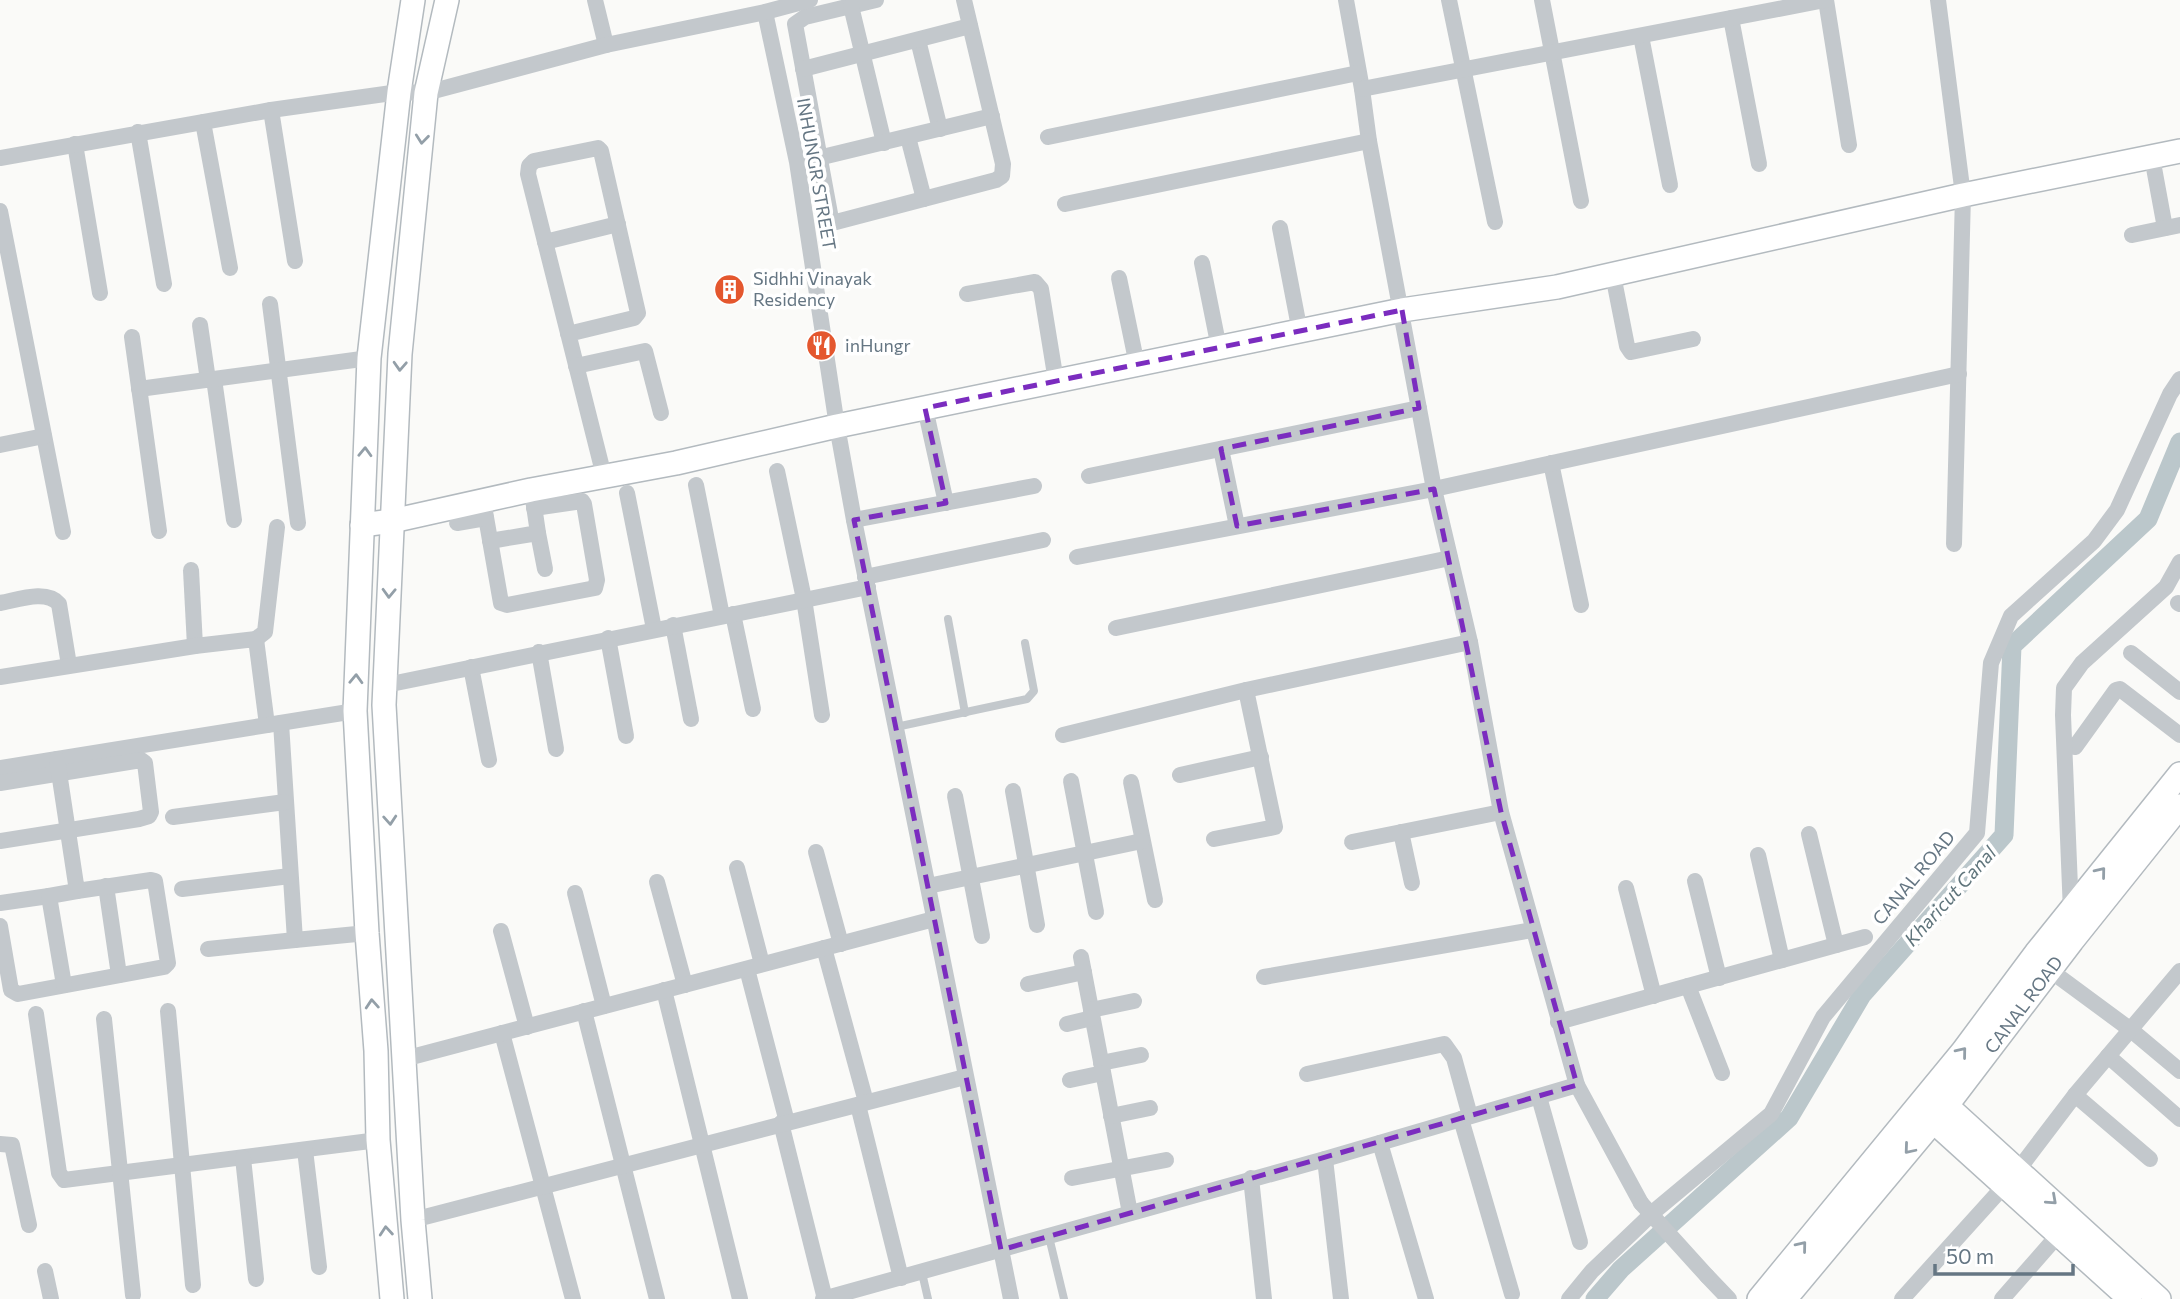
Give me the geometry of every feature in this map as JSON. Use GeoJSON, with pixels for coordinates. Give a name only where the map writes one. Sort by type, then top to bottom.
{"type":"FeatureCollection","features":[{"type":"Feature","properties":{"kind":"street"},"geometry":{"type":"LineString","coordinates":[[392,1299],[379,1140],[355,712],[369,358],[399,92],[413,0]]}},
{"type":"Feature","properties":{"kind":"street"},"geometry":{"type":"LineString","coordinates":[[420,1299],[385,747],[386,685],[400,354],[426,93],[446,0]]}},
{"type":"Feature","properties":{"kind":"street"},"geometry":{"type":"LineString","coordinates":[[595,0],[606,45]]}},
{"type":"Feature","properties":{"kind":"street"},"geometry":{"type":"LineString","coordinates":[[0,159],[271,110],[399,92],[426,93],[606,45],[810,0]]}},
{"type":"Feature","properties":{"kind":"street"},"geometry":{"type":"LineString","coordinates":[[876,0],[805,17],[795,24],[833,222],[924,200],[1002,176],[1003,164],[964,0]]}},
{"type":"Feature","properties":{"kind":"street"},"geometry":{"type":"LineString","coordinates":[[1346,0],[1369,141],[1434,489],[1470,642],[1501,812],[1558,1022],[1577,1085],[1641,1203],[1729,1299]]}},
{"type":"Feature","properties":{"kind":"street"},"geometry":{"type":"LineString","coordinates":[[1449,0],[1495,222]]}},
{"type":"Feature","properties":{"kind":"street"},"geometry":{"type":"LineString","coordinates":[[1542,0],[1581,201]]}},
{"type":"Feature","properties":{"kind":"street"},"geometry":{"type":"LineString","coordinates":[[1362,89],[1825,0],[1849,145]]}},
{"type":"Feature","properties":{"kind":"street"},"geometry":{"type":"LineString","coordinates":[[1938,0],[1963,195],[1954,544]]}},
{"type":"Feature","properties":{"kind":"street"},"geometry":{"type":"LineString","coordinates":[[851,6],[884,143]]}},
{"type":"Feature","properties":{"kind":"street","name":"INHUNGR STREET"},"geometry":{"type":"LineString","coordinates":[[765,12],[797,162],[854,520],[1011,1299]]}},
{"type":"Feature","properties":{"kind":"street"},"geometry":{"type":"LineString","coordinates":[[1731,18],[1759,164]]}},
{"type":"Feature","properties":{"kind":"street"},"geometry":{"type":"LineString","coordinates":[[803,69],[970,26]]}},
{"type":"Feature","properties":{"kind":"street"},"geometry":{"type":"LineString","coordinates":[[1642,36],[1670,185]]}},
{"type":"Feature","properties":{"kind":"street"},"geometry":{"type":"LineString","coordinates":[[918,40],[940,129]]}},
{"type":"Feature","properties":{"kind":"street"},"geometry":{"type":"LineString","coordinates":[[1048,138],[1358,73]]}},
{"type":"Feature","properties":{"kind":"street"},"geometry":{"type":"LineString","coordinates":[[271,110],[295,261]]}},
{"type":"Feature","properties":{"kind":"street"},"geometry":{"type":"LineString","coordinates":[[797,162],[992,116]]}},
{"type":"Feature","properties":{"kind":"street"},"geometry":{"type":"LineString","coordinates":[[203,122],[230,268]]}},
{"type":"Feature","properties":{"kind":"street"},"geometry":{"type":"LineString","coordinates":[[138,132],[164,284]]}},
{"type":"Feature","properties":{"kind":"street"},"geometry":{"type":"LineString","coordinates":[[908,137],[924,200]]}},
{"type":"Feature","properties":{"kind":"street"},"geometry":{"type":"LineString","coordinates":[[1065,204],[1369,141]]}},
{"type":"Feature","properties":{"kind":"street"},"geometry":{"type":"LineString","coordinates":[[75,144],[100,293]]}},
{"type":"Feature","properties":{"kind":"street"},"geometry":{"type":"LineString","coordinates":[[568,334],[637,316],[638,309],[601,151],[598,148],[534,161],[529,166],[528,174],[568,334],[576,366],[604,476]]}},
{"type":"Feature","properties":{"kind":"street"},"geometry":{"type":"LineString","coordinates":[[362,525],[484,509],[533,499],[604,476],[676,463],[837,426],[1402,310],[1557,287],[1963,195],[2180,151]]}},
{"type":"Feature","properties":{"kind":"street"},"geometry":{"type":"LineString","coordinates":[[2132,234],[2172,227],[2152,157]]}},
{"type":"Feature","properties":{"kind":"street"},"geometry":{"type":"LineString","coordinates":[[0,211],[63,532]]}},
{"type":"Feature","properties":{"kind":"street"},"geometry":{"type":"LineString","coordinates":[[545,242],[618,224]]}},
{"type":"Feature","properties":{"kind":"street"},"geometry":{"type":"LineString","coordinates":[[1280,228],[1300,332]]}},
{"type":"Feature","properties":{"kind":"street"},"geometry":{"type":"LineString","coordinates":[[1202,263],[1219,348]]}},
{"type":"Feature","properties":{"kind":"street"},"geometry":{"type":"LineString","coordinates":[[1613,275],[1627,346],[1631,352],[1693,339]]}},
{"type":"Feature","properties":{"kind":"street"},"geometry":{"type":"LineString","coordinates":[[1119,278],[1137,365]]}},
{"type":"Feature","properties":{"kind":"street"},"geometry":{"type":"LineString","coordinates":[[967,294],[1035,282],[1041,289],[1056,382]]}},
{"type":"Feature","properties":{"kind":"street"},"geometry":{"type":"LineString","coordinates":[[270,304],[298,523]]}},
{"type":"Feature","properties":{"kind":"street"},"geometry":{"type":"LineString","coordinates":[[200,325],[234,520]]}},
{"type":"Feature","properties":{"kind":"street"},"geometry":{"type":"LineString","coordinates":[[132,337],[159,531]]}},
{"type":"Feature","properties":{"kind":"street"},"geometry":{"type":"LineString","coordinates":[[576,366],[645,351],[661,413]]}},
{"type":"Feature","properties":{"kind":"street"},"geometry":{"type":"LineString","coordinates":[[139,389],[369,358]]}},
{"type":"Feature","properties":{"kind":"street"},"geometry":{"type":"LineString","coordinates":[[1077,557],[1434,489],[1959,374]]}},
{"type":"Feature","properties":{"kind":"street","name":"CANAL ROAD"},"geometry":{"type":"LineString","coordinates":[[1569,1299],[1592,1271],[1657,1209],[1771,1114],[1822,1017],[1977,833],[1991,663],[2011,616],[2094,541],[2117,510],[2170,394],[2180,379]]}},
{"type":"Feature","properties":{"kind":"street"},"geometry":{"type":"LineString","coordinates":[[925,408],[946,503]]}},
{"type":"Feature","properties":{"kind":"street"},"geometry":{"type":"LineString","coordinates":[[1089,476],[1419,408]]}},
{"type":"Feature","properties":{"kind":"street"},"geometry":{"type":"LineString","coordinates":[[0,445],[44,436]]}},
{"type":"Feature","properties":{"kind":"street"},"geometry":{"type":"LineString","coordinates":[[1221,449],[1237,526]]}},
{"type":"Feature","properties":{"kind":"street"},"geometry":{"type":"LineString","coordinates":[[1551,463],[1581,605]]}},
{"type":"Feature","properties":{"kind":"street"},"geometry":{"type":"LineString","coordinates":[[777,471],[804,599],[822,715]]}},
{"type":"Feature","properties":{"kind":"street"},"geometry":{"type":"LineString","coordinates":[[695,485],[753,709]]}},
{"type":"Feature","properties":{"kind":"street"},"geometry":{"type":"LineString","coordinates":[[854,520],[1034,486]]}},
{"type":"Feature","properties":{"kind":"street"},"geometry":{"type":"LineString","coordinates":[[627,493],[654,629]]}},
{"type":"Feature","properties":{"kind":"street"},"geometry":{"type":"LineString","coordinates":[[484,509],[499,600],[503,604],[595,589],[597,580],[582,501],[533,499]]}},
{"type":"Feature","properties":{"kind":"street"},"geometry":{"type":"LineString","coordinates":[[533,499],[545,569]]}},
{"type":"Feature","properties":{"kind":"street"},"geometry":{"type":"LineString","coordinates":[[457,523],[484,509]]}},
{"type":"Feature","properties":{"kind":"street"},"geometry":{"type":"LineString","coordinates":[[0,677],[256,639],[265,632],[277,527]]}},
{"type":"Feature","properties":{"kind":"street"},"geometry":{"type":"LineString","coordinates":[[490,541],[538,533]]}},
{"type":"Feature","properties":{"kind":"street"},"geometry":{"type":"LineString","coordinates":[[386,685],[804,599],[1043,540]]}},
{"type":"Feature","properties":{"kind":"street"},"geometry":{"type":"LineString","coordinates":[[1116,628],[1450,558]]}},
{"type":"Feature","properties":{"kind":"street","name":"CANAL ROAD"},"geometry":{"type":"LineString","coordinates":[[1785,1299],[1932,1106],[2051,971],[2072,941],[2064,688],[2082,663],[2166,587],[2180,562]]}},
{"type":"Feature","properties":{"kind":"street"},"geometry":{"type":"LineString","coordinates":[[191,570],[195,646]]}},
{"type":"Feature","properties":{"kind":"street"},"geometry":{"type":"LineString","coordinates":[[0,603],[45,596],[54,598],[59,604],[69,665]]}},
{"type":"Feature","properties":{"kind":"street"},"geometry":{"type":"LineString","coordinates":[[673,625],[691,719]]}},
{"type":"Feature","properties":{"kind":"street"},"geometry":{"type":"LineString","coordinates":[[608,638],[626,736]]}},
{"type":"Feature","properties":{"kind":"street"},"geometry":{"type":"LineString","coordinates":[[256,639],[274,724],[285,802],[295,940]]}},
{"type":"Feature","properties":{"kind":"street"},"geometry":{"type":"LineString","coordinates":[[1063,735],[1246,690],[1470,642]]}},
{"type":"Feature","properties":{"kind":"street"},"geometry":{"type":"LineString","coordinates":[[539,652],[556,749]]}},
{"type":"Feature","properties":{"kind":"street"},"geometry":{"type":"LineString","coordinates":[[2131,653],[2180,692]]}},
{"type":"Feature","properties":{"kind":"street"},"geometry":{"type":"LineString","coordinates":[[471,667],[489,760]]}},
{"type":"Feature","properties":{"kind":"street"},"geometry":{"type":"LineString","coordinates":[[2075,747],[2116,690],[2120,689],[2180,735]]}},
{"type":"Feature","properties":{"kind":"street"},"geometry":{"type":"LineString","coordinates":[[1214,839],[1275,827],[1246,690]]}},
{"type":"Feature","properties":{"kind":"street"},"geometry":{"type":"LineString","coordinates":[[0,783],[58,766],[274,724],[355,712]]}},
{"type":"Feature","properties":{"kind":"street"},"geometry":{"type":"LineString","coordinates":[[1180,775],[1261,757]]}},
{"type":"Feature","properties":{"kind":"street"},"geometry":{"type":"LineString","coordinates":[[0,768],[141,760],[145,763],[151,812],[149,816],[0,841]]}},
{"type":"Feature","properties":{"kind":"street"},"geometry":{"type":"LineString","coordinates":[[58,766],[77,891]]}},
{"type":"Feature","properties":{"kind":"street"},"geometry":{"type":"LineString","coordinates":[[1759,1299],[1932,1106],[2071,910],[2180,774]]}},
{"type":"Feature","properties":{"kind":"street"},"geometry":{"type":"LineString","coordinates":[[1071,781],[1096,912]]}},
{"type":"Feature","properties":{"kind":"street"},"geometry":{"type":"LineString","coordinates":[[1131,782],[1155,900]]}},
{"type":"Feature","properties":{"kind":"street"},"geometry":{"type":"LineString","coordinates":[[1013,790],[1037,925]]}},
{"type":"Feature","properties":{"kind":"street"},"geometry":{"type":"LineString","coordinates":[[955,796],[982,936]]}},
{"type":"Feature","properties":{"kind":"street"},"geometry":{"type":"LineString","coordinates":[[173,817],[285,802]]}},
{"type":"Feature","properties":{"kind":"street"},"geometry":{"type":"LineString","coordinates":[[1352,842],[1501,812]]}},
{"type":"Feature","properties":{"kind":"street"},"geometry":{"type":"LineString","coordinates":[[2072,941],[2176,818]]}},
{"type":"Feature","properties":{"kind":"street"},"geometry":{"type":"LineString","coordinates":[[1401,832],[1412,883]]}},
{"type":"Feature","properties":{"kind":"street"},"geometry":{"type":"LineString","coordinates":[[1810,834],[1836,945]]}},
{"type":"Feature","properties":{"kind":"street"},"geometry":{"type":"LineString","coordinates":[[928,886],[1142,841]]}},
{"type":"Feature","properties":{"kind":"street"},"geometry":{"type":"LineString","coordinates":[[816,852],[841,944]]}},
{"type":"Feature","properties":{"kind":"street"},"geometry":{"type":"LineString","coordinates":[[1758,855],[1782,960]]}},
{"type":"Feature","properties":{"kind":"street"},"geometry":{"type":"LineString","coordinates":[[737,868],[784,1123],[824,1299],[844,1296],[1577,1085]]}},
{"type":"Feature","properties":{"kind":"street"},"geometry":{"type":"LineString","coordinates":[[182,889],[290,876]]}},
{"type":"Feature","properties":{"kind":"street"},"geometry":{"type":"LineString","coordinates":[[0,904],[106,886],[155,881],[169,960],[164,967],[18,994],[11,990],[0,926]]}},
{"type":"Feature","properties":{"kind":"street"},"geometry":{"type":"LineString","coordinates":[[1695,881],[1719,978]]}},
{"type":"Feature","properties":{"kind":"street"},"geometry":{"type":"LineString","coordinates":[[657,882],[685,985]]}},
{"type":"Feature","properties":{"kind":"street"},"geometry":{"type":"LineString","coordinates":[[106,886],[119,975]]}},
{"type":"Feature","properties":{"kind":"street"},"geometry":{"type":"LineString","coordinates":[[1626,888],[1654,996]]}},
{"type":"Feature","properties":{"kind":"street"},"geometry":{"type":"LineString","coordinates":[[575,893],[604,1006]]}},
{"type":"Feature","properties":{"kind":"street"},"geometry":{"type":"LineString","coordinates":[[49,896],[64,985]]}},
{"type":"Feature","properties":{"kind":"street"},"geometry":{"type":"LineString","coordinates":[[404,1059],[934,919]]}},
{"type":"Feature","properties":{"kind":"street"},"geometry":{"type":"LineString","coordinates":[[1264,977],[1532,930]]}},
{"type":"Feature","properties":{"kind":"street"},"geometry":{"type":"LineString","coordinates":[[501,931],[527,1027]]}},
{"type":"Feature","properties":{"kind":"street"},"geometry":{"type":"LineString","coordinates":[[208,948],[367,933]]}},
{"type":"Feature","properties":{"kind":"street"},"geometry":{"type":"LineString","coordinates":[[1558,1022],[1864,937]]}},
{"type":"Feature","properties":{"kind":"street"},"geometry":{"type":"LineString","coordinates":[[824,948],[901,1278]]}},
{"type":"Feature","properties":{"kind":"street"},"geometry":{"type":"LineString","coordinates":[[1028,984],[1082,965],[1130,1213]]}},
{"type":"Feature","properties":{"kind":"street"},"geometry":{"type":"LineString","coordinates":[[2051,971],[2180,1070]]}},
{"type":"Feature","properties":{"kind":"street"},"geometry":{"type":"LineString","coordinates":[[1902,1299],[2012,1177],[2075,1095],[2180,971]]}},
{"type":"Feature","properties":{"kind":"street"},"geometry":{"type":"LineString","coordinates":[[1688,986],[1722,1073]]}},
{"type":"Feature","properties":{"kind":"street"},"geometry":{"type":"LineString","coordinates":[[664,990],[740,1299]]}},
{"type":"Feature","properties":{"kind":"street"},"geometry":{"type":"LineString","coordinates":[[1067,1024],[1134,1001]]}},
{"type":"Feature","properties":{"kind":"street"},"geometry":{"type":"LineString","coordinates":[[168,1011],[193,1285]]}},
{"type":"Feature","properties":{"kind":"street"},"geometry":{"type":"LineString","coordinates":[[584,1011],[657,1299]]}},
{"type":"Feature","properties":{"kind":"street"},"geometry":{"type":"LineString","coordinates":[[36,1014],[61,1177],[64,1180],[379,1140]]}},
{"type":"Feature","properties":{"kind":"street"},"geometry":{"type":"LineString","coordinates":[[104,1019],[133,1295]]}},
{"type":"Feature","properties":{"kind":"street"},"geometry":{"type":"LineString","coordinates":[[502,1033],[573,1299]]}},
{"type":"Feature","properties":{"kind":"street"},"geometry":{"type":"LineString","coordinates":[[1307,1074],[1444,1044],[1454,1058],[1465,1118],[1512,1294]]}},
{"type":"Feature","properties":{"kind":"street"},"geometry":{"type":"LineString","coordinates":[[1070,1080],[1140,1055]]}},
{"type":"Feature","properties":{"kind":"street"},"geometry":{"type":"LineString","coordinates":[[2108,1056],[2180,1119]]}},
{"type":"Feature","properties":{"kind":"street"},"geometry":{"type":"LineString","coordinates":[[413,1220],[965,1077]]}},
{"type":"Feature","properties":{"kind":"street"},"geometry":{"type":"LineString","coordinates":[[2075,1095],[2150,1160]]}},
{"type":"Feature","properties":{"kind":"street"},"geometry":{"type":"LineString","coordinates":[[1539,1097],[1580,1241]]}},
{"type":"Feature","properties":{"kind":"street"},"geometry":{"type":"LineString","coordinates":[[1932,1106],[2012,1177],[2159,1299]]}},
{"type":"Feature","properties":{"kind":"street"},"geometry":{"type":"LineString","coordinates":[[1111,1116],[1150,1108]]}},
{"type":"Feature","properties":{"kind":"street"},"geometry":{"type":"LineString","coordinates":[[1380,1143],[1426,1299]]}},
{"type":"Feature","properties":{"kind":"street"},"geometry":{"type":"LineString","coordinates":[[0,1144],[12,1145],[29,1224]]}},
{"type":"Feature","properties":{"kind":"street"},"geometry":{"type":"LineString","coordinates":[[304,1150],[319,1267]]}},
{"type":"Feature","properties":{"kind":"street"},"geometry":{"type":"LineString","coordinates":[[243,1158],[256,1279]]}},
{"type":"Feature","properties":{"kind":"street"},"geometry":{"type":"LineString","coordinates":[[1325,1159],[1341,1299]]}},
{"type":"Feature","properties":{"kind":"street"},"geometry":{"type":"LineString","coordinates":[[1072,1178],[1166,1160]]}},
{"type":"Feature","properties":{"kind":"street"},"geometry":{"type":"LineString","coordinates":[[2012,1177],[2059,1234],[2124,1297]]}},
{"type":"Feature","properties":{"kind":"street"},"geometry":{"type":"LineString","coordinates":[[1251,1178],[1264,1299]]}},
{"type":"Feature","properties":{"kind":"street"},"geometry":{"type":"LineString","coordinates":[[2002,1299],[2059,1234]]}},
{"type":"Feature","properties":{"kind":"street"},"geometry":{"type":"LineString","coordinates":[[45,1271],[51,1299]]}},
{"type":"Feature","properties":{"kind":"lane"},"geometry":{"type":"LineString","coordinates":[[948,619],[965,713]]}},
{"type":"Feature","properties":{"kind":"lane"},"geometry":{"type":"LineString","coordinates":[[896,727],[1027,699],[1034,691],[1025,643]]}},
{"type":"Feature","properties":{"kind":"lane"},"geometry":{"type":"LineString","coordinates":[[1049,1237],[1064,1299]]}},
{"type":"Feature","properties":{"kind":"lane"},"geometry":{"type":"LineString","coordinates":[[922,1273],[928,1299]]}},
{"type":"Feature","properties":{"kind":"highlighted area"},"geometry":{"type":"Polygon","coordinates":[[[1402,310],[1419,408],[1221,449],[1237,526],[1434,489],[1501,812],[1577,1085],[1001,1250],[854,520],[946,503],[925,408],[1402,310]]]}},
{"type":"Feature","properties":{"kind":"waterway","name":"Kharicut Canal"},"geometry":{"type":"LineString","coordinates":[[1595,1299],[1621,1269],[1789,1118],[1862,995],[2004,835],[2012,646],[2148,519],[2180,442]]}},
{"type":"Feature","properties":{"kind":"place","name":"Sidhhi Vinayak Residency"},"geometry":{"type":"Point","coordinates":[730,289]}},
{"type":"Feature","properties":{"kind":"place","name":"inHungr"},"geometry":{"type":"Point","coordinates":[822,346]}}]}
